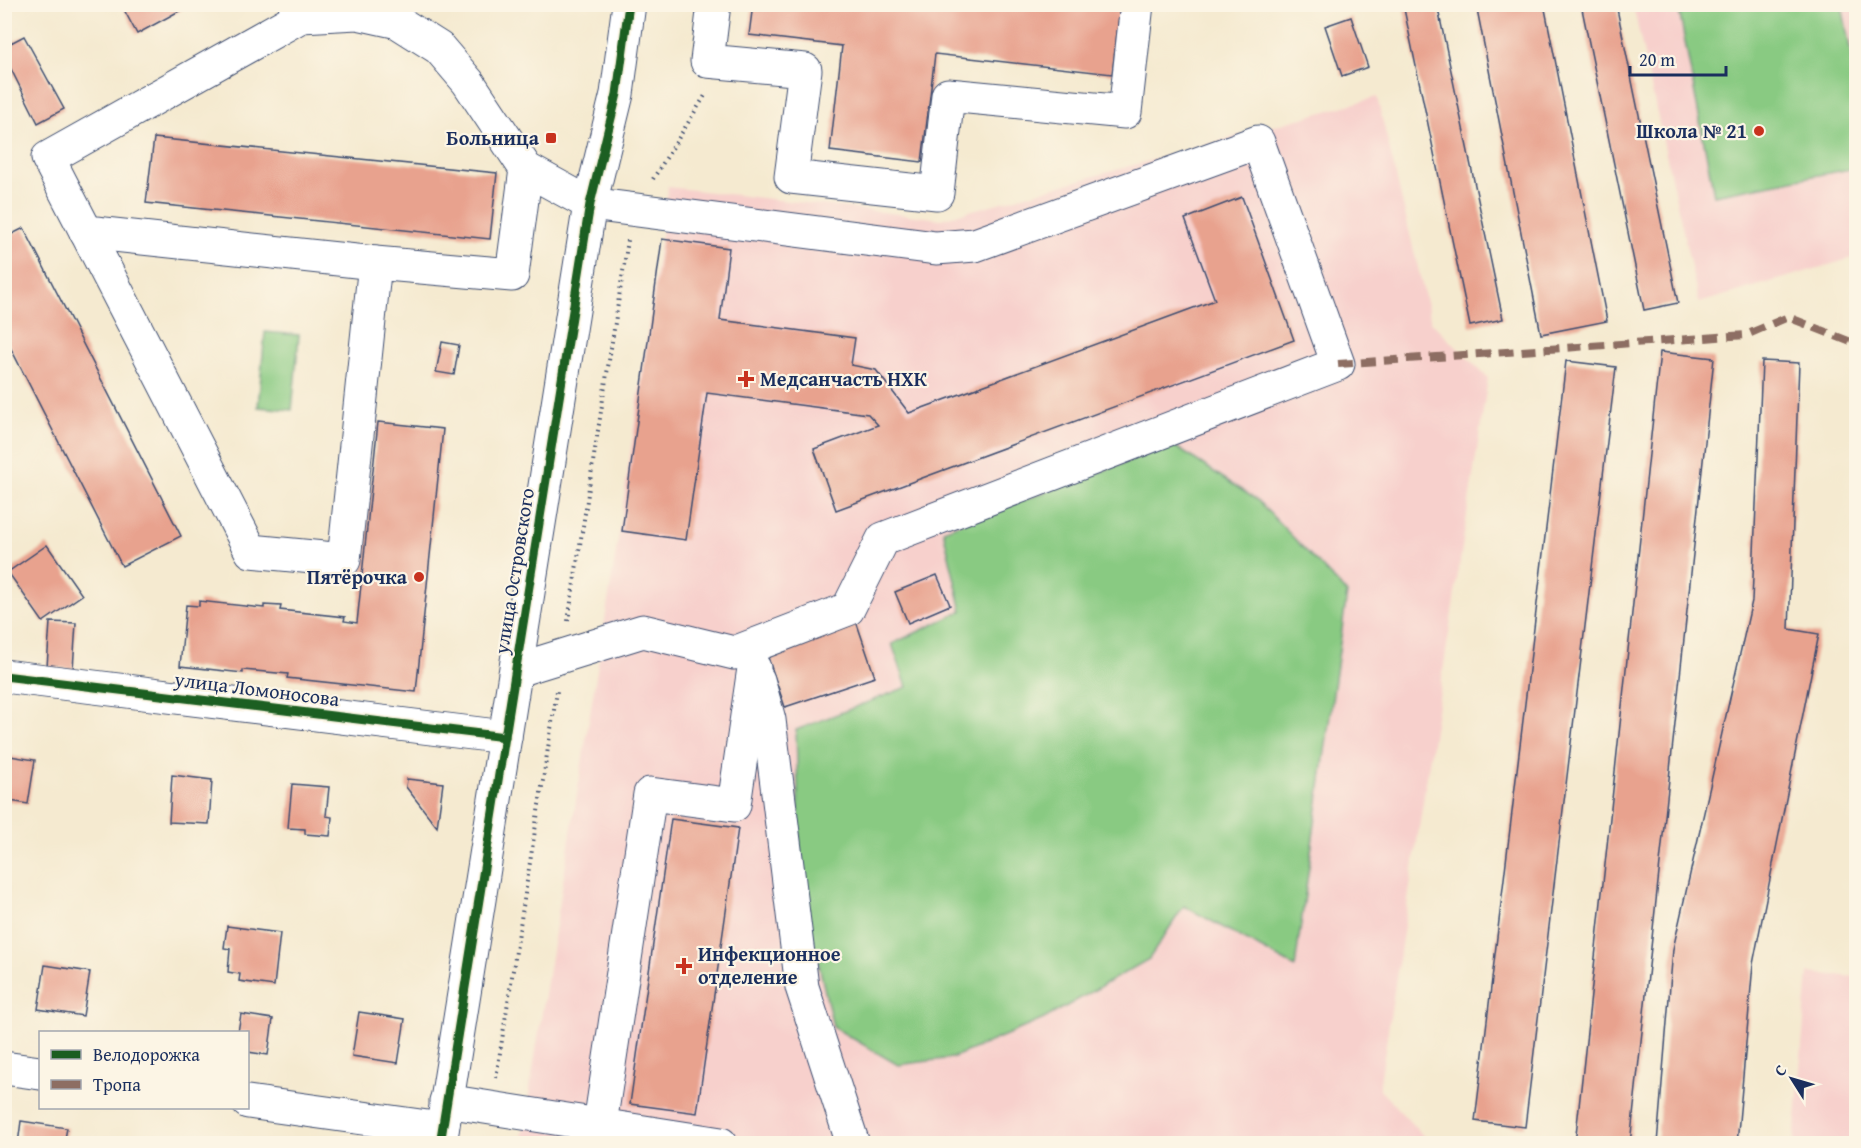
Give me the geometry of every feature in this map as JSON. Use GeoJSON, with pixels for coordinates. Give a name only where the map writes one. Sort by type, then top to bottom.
{"type":"FeatureCollection","features":[{"type":"Feature","properties":{"kind":"street","name":"улица Островского"},"geometry":{"type":"LineString","coordinates":[[443,1125],[590,204],[617,94],[629,4]]}},
{"type":"Feature","properties":{"kind":"street"},"geometry":{"type":"LineString","coordinates":[[714,4],[707,61],[805,70],[791,177],[937,193],[948,95],[1125,112],[1137,4]]}},
{"type":"Feature","properties":{"kind":"street"},"geometry":{"type":"LineString","coordinates":[[375,263],[344,560],[252,551],[48,158],[298,10],[355,9],[400,13],[439,48],[468,82],[526,169],[590,204],[936,248],[975,245],[1258,142],[1338,364],[883,539],[848,609],[744,661],[643,631],[517,670]]}},
{"type":"Feature","properties":{"kind":"street"},"geometry":{"type":"LineString","coordinates":[[86,232],[375,263],[512,275],[526,169]]}},
{"type":"Feature","properties":{"kind":"street"},"geometry":{"type":"LineString","coordinates":[[600,1124],[650,795],[734,805],[744,661]]}},
{"type":"Feature","properties":{"kind":"street"},"geometry":{"type":"LineString","coordinates":[[744,661],[770,720],[802,987],[853,1143]]}},
{"type":"Feature","properties":{"kind":"street","name":"улица Ломоносова"},"geometry":{"type":"LineString","coordinates":[[4,676],[506,737]]}},
{"type":"Feature","properties":{"kind":"street"},"geometry":{"type":"LineString","coordinates":[[4,1068],[39,1073]]}},
{"type":"Feature","properties":{"kind":"street"},"geometry":{"type":"LineString","coordinates":[[249,1102],[443,1125],[491,1106],[721,1143]]}},
{"type":"Feature","properties":{"kind":"path"},"geometry":{"type":"LineString","coordinates":[[491,1106],[634,209],[725,63]]}},
{"type":"Feature","properties":{"kind":"shaded area","name":"Школа № 21"},"geometry":{"type":"Polygon","coordinates":[[[1633,5],[1856,5],[1856,257],[1699,303],[1633,5]]]}},
{"type":"Feature","properties":{"kind":"shaded area"},"geometry":{"type":"Polygon","coordinates":[[[1377,97],[1431,322],[1488,378],[1379,1089],[1430,1143],[521,1144],[618,539],[668,187],[941,219],[1377,97]]]}},
{"type":"Feature","properties":{"kind":"shaded area"},"geometry":{"type":"Polygon","coordinates":[[[1808,973],[1856,977],[1856,1143],[1794,1143],[1808,973]]]}},
{"type":"Feature","properties":{"kind":"green space"},"geometry":{"type":"Polygon","coordinates":[[[1678,5],[1842,5],[1856,81],[1856,168],[1714,195],[1678,5]]]}},
{"type":"Feature","properties":{"kind":"green space"},"geometry":{"type":"Polygon","coordinates":[[[265,332],[299,335],[292,410],[258,407],[265,332]]]}},
{"type":"Feature","properties":{"kind":"green space"},"geometry":{"type":"Polygon","coordinates":[[[1173,445],[1257,500],[1347,593],[1295,967],[1184,906],[1149,959],[1044,1019],[952,1058],[898,1065],[833,1027],[801,886],[796,730],[907,687],[892,644],[962,611],[943,530],[1173,445]]]}},
{"type":"Feature","properties":{"kind":"building"},"geometry":{"type":"Polygon","coordinates":[[[121,4],[192,4],[137,34],[121,4]]]}},
{"type":"Feature","properties":{"kind":"building"},"geometry":{"type":"Polygon","coordinates":[[[753,4],[1093,4],[1120,8],[1112,74],[935,54],[922,162],[830,151],[842,46],[749,35],[753,4]]]}},
{"type":"Feature","properties":{"kind":"building"},"geometry":{"type":"Polygon","coordinates":[[[1403,4],[1437,4],[1503,319],[1470,326],[1403,4]]]}},
{"type":"Feature","properties":{"kind":"building"},"geometry":{"type":"Polygon","coordinates":[[[1476,4],[1544,4],[1607,321],[1541,334],[1476,4]]]}},
{"type":"Feature","properties":{"kind":"building"},"geometry":{"type":"Polygon","coordinates":[[[1581,4],[1616,4],[1678,303],[1644,310],[1581,4]]]}},
{"type":"Feature","properties":{"kind":"building"},"geometry":{"type":"Polygon","coordinates":[[[1351,17],[1368,67],[1342,76],[1325,26],[1351,17]]]}},
{"type":"Feature","properties":{"kind":"building"},"geometry":{"type":"Polygon","coordinates":[[[24,36],[64,109],[38,123],[5,57],[5,46],[24,36]]]}},
{"type":"Feature","properties":{"kind":"building"},"geometry":{"type":"Polygon","coordinates":[[[154,138],[497,173],[490,239],[146,203],[154,138]]]}},
{"type":"Feature","properties":{"kind":"building"},"geometry":{"type":"Polygon","coordinates":[[[1242,197],[1294,340],[836,510],[814,449],[878,425],[868,414],[707,393],[686,540],[622,531],[662,239],[729,248],[720,320],[855,338],[851,365],[876,370],[909,413],[1215,300],[1185,219],[1242,197]]]}},
{"type":"Feature","properties":{"kind":"building"},"geometry":{"type":"Polygon","coordinates":[[[24,228],[181,536],[122,566],[4,335],[4,238],[24,228]]]}},
{"type":"Feature","properties":{"kind":"building"},"geometry":{"type":"Polygon","coordinates":[[[442,342],[459,345],[454,375],[436,372],[442,342]]]}},
{"type":"Feature","properties":{"kind":"building"},"geometry":{"type":"Polygon","coordinates":[[[1660,352],[1714,358],[1630,1144],[1575,1144],[1660,352]]]}},
{"type":"Feature","properties":{"kind":"building"},"geometry":{"type":"Polygon","coordinates":[[[1566,361],[1616,367],[1525,1127],[1475,1121],[1566,361]]]}},
{"type":"Feature","properties":{"kind":"building"},"geometry":{"type":"Polygon","coordinates":[[[1762,361],[1799,363],[1789,629],[1819,634],[1753,964],[1737,1144],[1657,1144],[1673,949],[1752,601],[1762,361]]]}},
{"type":"Feature","properties":{"kind":"building"},"geometry":{"type":"Polygon","coordinates":[[[378,422],[443,429],[416,692],[287,678],[288,674],[243,670],[243,673],[180,666],[186,605],[199,606],[199,601],[264,608],[264,605],[281,606],[280,610],[345,617],[344,621],[357,623],[378,422]]]}},
{"type":"Feature","properties":{"kind":"building"},"geometry":{"type":"Polygon","coordinates":[[[47,545],[82,595],[43,622],[8,572],[47,545]]]}},
{"type":"Feature","properties":{"kind":"building"},"geometry":{"type":"Polygon","coordinates":[[[937,575],[950,605],[908,623],[895,592],[937,575]]]}},
{"type":"Feature","properties":{"kind":"building"},"geometry":{"type":"Polygon","coordinates":[[[855,618],[875,677],[785,707],[765,649],[855,618]]]}},
{"type":"Feature","properties":{"kind":"building"},"geometry":{"type":"Polygon","coordinates":[[[50,622],[76,623],[73,669],[47,667],[50,622]]]}},
{"type":"Feature","properties":{"kind":"building"},"geometry":{"type":"Polygon","coordinates":[[[4,755],[35,760],[28,804],[4,800],[4,755]]]}},
{"type":"Feature","properties":{"kind":"building"},"geometry":{"type":"Polygon","coordinates":[[[172,775],[212,780],[209,824],[169,822],[172,775]]]}},
{"type":"Feature","properties":{"kind":"building"},"geometry":{"type":"Polygon","coordinates":[[[407,779],[443,783],[437,827],[406,787],[407,779]]]}},
{"type":"Feature","properties":{"kind":"building"},"geometry":{"type":"Polygon","coordinates":[[[292,784],[329,787],[326,816],[332,817],[330,836],[305,834],[305,829],[288,828],[292,784]]]}},
{"type":"Feature","properties":{"kind":"building","name":"Инфекционное отделение"},"geometry":{"type":"Polygon","coordinates":[[[671,819],[738,828],[697,1113],[630,1104],[671,819]]]}},
{"type":"Feature","properties":{"kind":"building"},"geometry":{"type":"Polygon","coordinates":[[[227,926],[280,933],[274,986],[239,981],[240,974],[228,972],[230,949],[224,948],[227,926]]]}},
{"type":"Feature","properties":{"kind":"building"},"geometry":{"type":"Polygon","coordinates":[[[45,965],[90,972],[83,1016],[38,1009],[45,965]]]}},
{"type":"Feature","properties":{"kind":"building"},"geometry":{"type":"Polygon","coordinates":[[[359,1012],[405,1019],[398,1063],[352,1056],[359,1012]]]}},
{"type":"Feature","properties":{"kind":"building"},"geometry":{"type":"Polygon","coordinates":[[[241,1014],[273,1019],[268,1055],[249,1052],[249,1031],[238,1031],[241,1014]]]}},
{"type":"Feature","properties":{"kind":"building"},"geometry":{"type":"Polygon","coordinates":[[[21,1121],[67,1128],[64,1144],[18,1144],[21,1121]]]}},
{"type":"Feature","properties":{"kind":"marked path"},"geometry":{"type":"LineString","coordinates":[[1338,364],[1746,335],[1788,317],[1856,344]]}},
{"type":"Feature","properties":{"kind":"cycle path"},"geometry":{"type":"LineString","coordinates":[[440,1144],[590,204],[617,94],[629,4]]}},
{"type":"Feature","properties":{"kind":"cycle path"},"geometry":{"type":"LineString","coordinates":[[4,676],[505,737]]}},
{"type":"Feature","properties":{"kind":"place","name":"Школа № 21"},"geometry":{"type":"Point","coordinates":[1759,131]}},
{"type":"Feature","properties":{"kind":"place","name":"Больница"},"geometry":{"type":"Point","coordinates":[551,138]}},
{"type":"Feature","properties":{"kind":"place","name":"Медсанчасть НХК"},"geometry":{"type":"Point","coordinates":[746,379]}},
{"type":"Feature","properties":{"kind":"place","name":"Пятёрочка"},"geometry":{"type":"Point","coordinates":[419,577]}},
{"type":"Feature","properties":{"kind":"place","name":"Инфекционное отделение"},"geometry":{"type":"Point","coordinates":[684,966]}}]}
